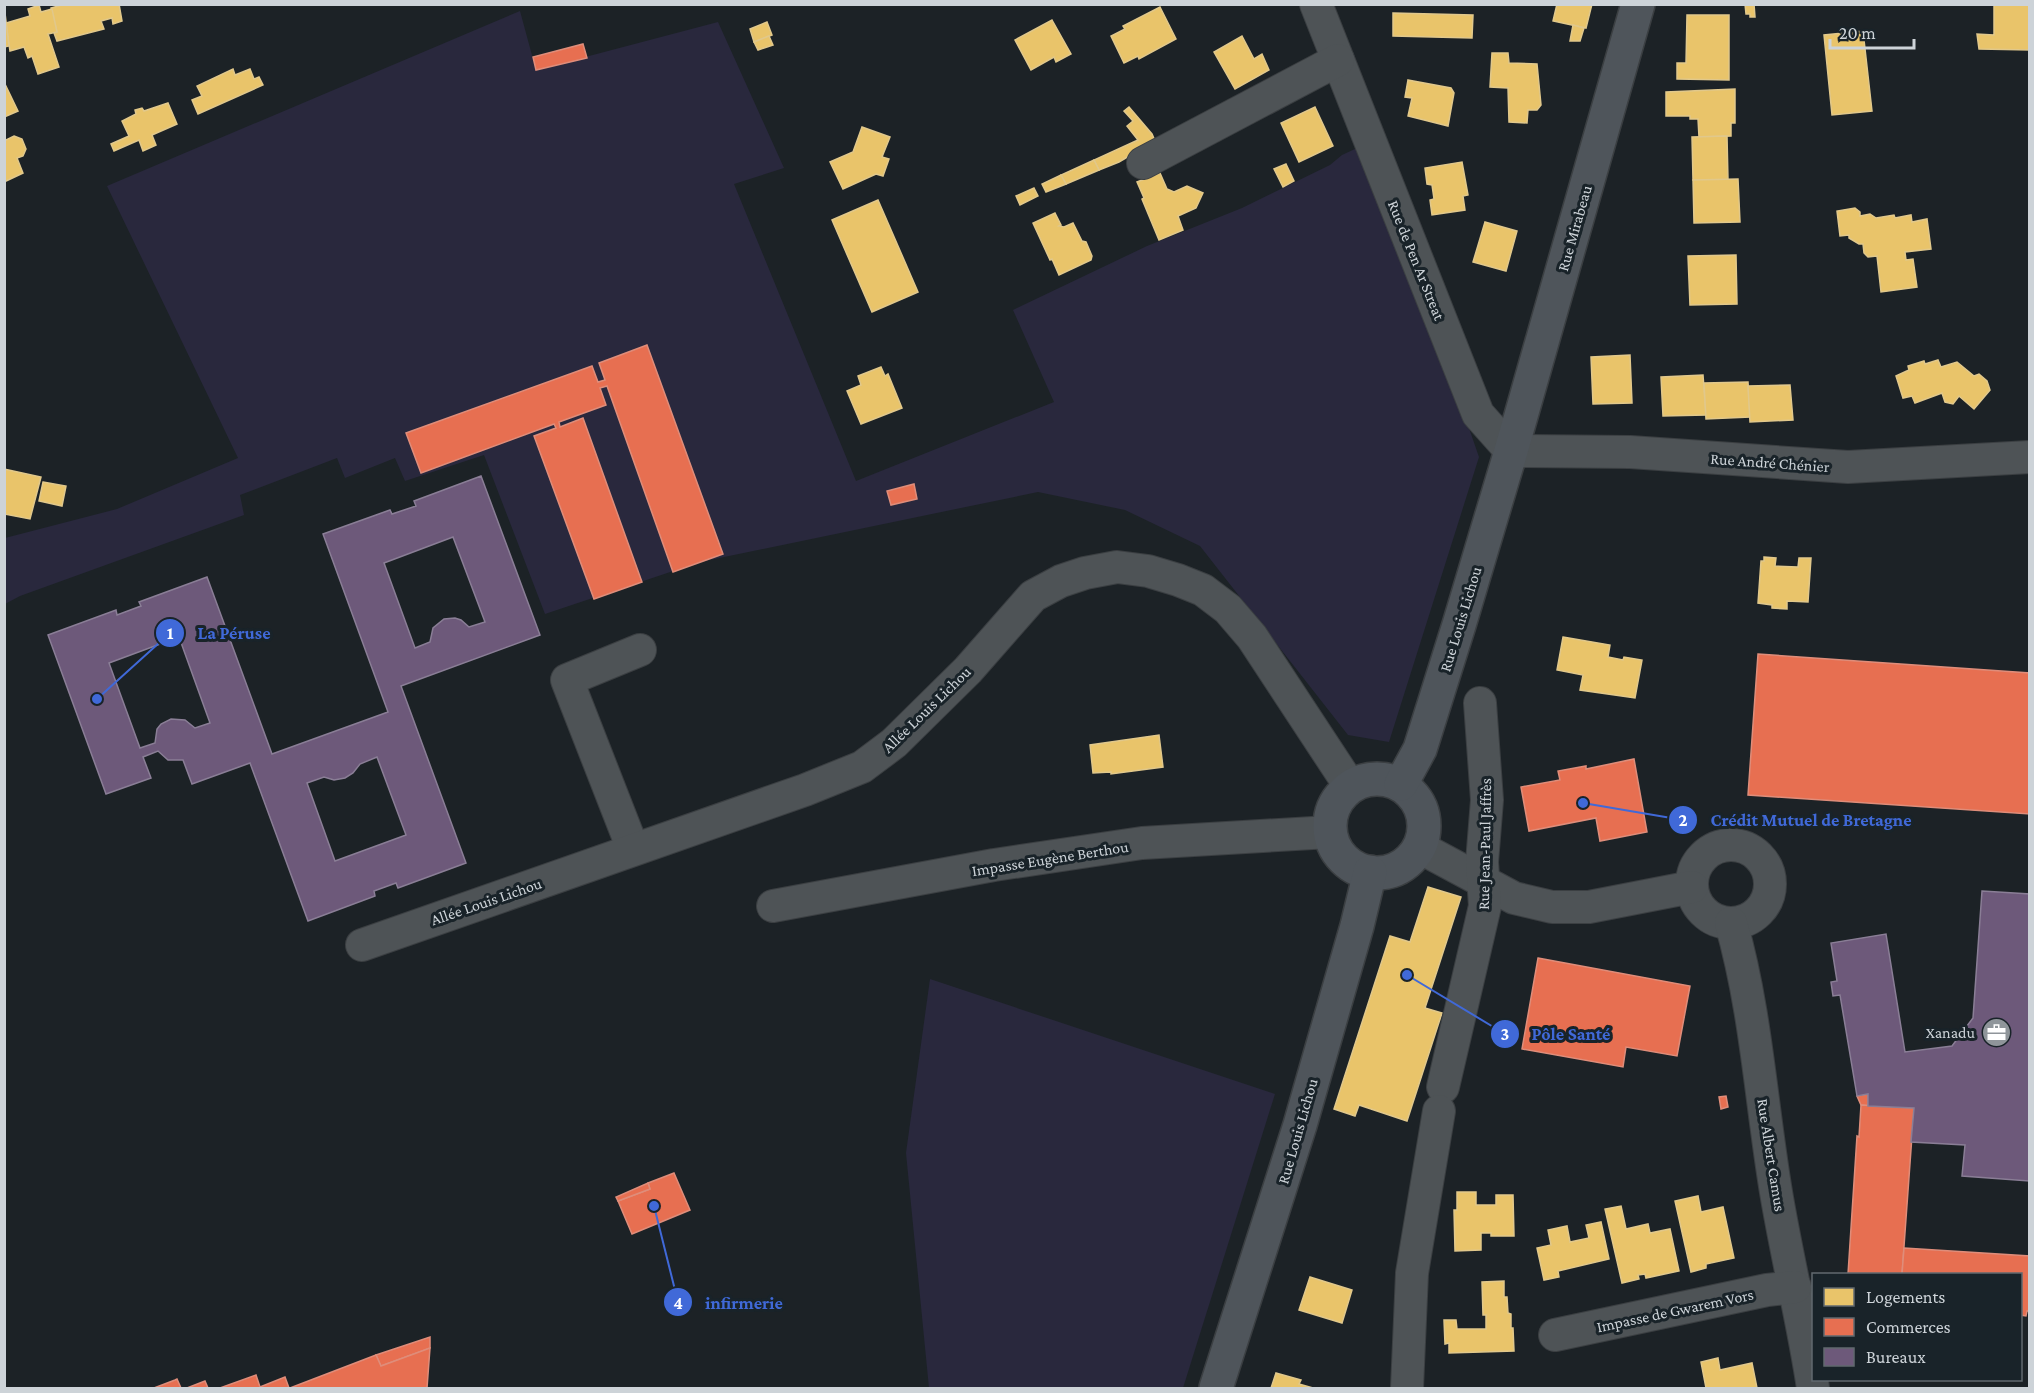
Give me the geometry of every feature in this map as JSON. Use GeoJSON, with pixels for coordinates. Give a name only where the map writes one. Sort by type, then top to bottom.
{"type":"FeatureCollection","features":[{"type":"Feature","properties":{"kind":"main road","name":"Rue Mirabeau"},"geometry":{"type":"LineString","coordinates":[[1510,451],[1638,4]]}},
{"type":"Feature","properties":{"kind":"main road","name":"Rue Louis Lichou"},"geometry":{"type":"LineString","coordinates":[[1401,784],[1420,749],[1510,451]]}},
{"type":"Feature","properties":{"kind":"main road"},"geometry":{"type":"LineString","coordinates":[[1384,779],[1401,784],[1420,806],[1424,819],[1424,833],[1419,847],[1412,858],[1402,866],[1390,871],[1370,872],[1358,869],[1348,863],[1336,849],[1330,832],[1333,807],[1340,795],[1350,786],[1366,780],[1384,779]]}},
{"type":"Feature","properties":{"kind":"main road","name":"Rue Louis Lichou"},"geometry":{"type":"LineString","coordinates":[[1216,1389],[1300,1125],[1357,926],[1370,872]]}},
{"type":"Feature","properties":{"kind":"street","name":"Rue de Pen Ar Streat"},"geometry":{"type":"LineString","coordinates":[[1316,4],[1478,414],[1510,451]]}},
{"type":"Feature","properties":{"kind":"street"},"geometry":{"type":"LineString","coordinates":[[1143,163],[1338,60]]}},
{"type":"Feature","properties":{"kind":"street","name":"Rue André Chénier"},"geometry":{"type":"LineString","coordinates":[[1510,451],[1630,452],[1848,467],[2030,457]]}},
{"type":"Feature","properties":{"kind":"street","name":"Allée Louis Lichou"},"geometry":{"type":"LineString","coordinates":[[362,945],[805,790],[861,767],[894,743],[960,678],[1032,596],[1061,581],[1085,573],[1117,567],[1148,571],[1178,580],[1203,590],[1228,609],[1252,637],[1350,786]]}},
{"type":"Feature","properties":{"kind":"street"},"geometry":{"type":"LineString","coordinates":[[633,849],[567,680],[640,650]]}},
{"type":"Feature","properties":{"kind":"street","name":"Rue Jean-Paul Jaffrès"},"geometry":{"type":"LineString","coordinates":[[1407,1389],[1412,1273],[1441,1099],[1485,906],[1482,862],[1487,800],[1480,704]]}},
{"type":"Feature","properties":{"kind":"street","name":"Impasse Eugène Berthou"},"geometry":{"type":"LineString","coordinates":[[773,906],[994,865],[1142,843],[1330,832]]}},
{"type":"Feature","properties":{"kind":"street"},"geometry":{"type":"LineString","coordinates":[[1734,845],[1756,854],[1766,866],[1769,893],[1759,911],[1741,921],[1731,923],[1721,922],[1704,912],[1698,905],[1692,886],[1699,860],[1712,850],[1734,845]]}},
{"type":"Feature","properties":{"kind":"street"},"geometry":{"type":"LineString","coordinates":[[1419,847],[1514,898],[1551,907],[1589,907],[1692,886]]}},
{"type":"Feature","properties":{"kind":"street","name":"Rue Albert Camus"},"geometry":{"type":"LineString","coordinates":[[1731,923],[1742,962],[1776,1192],[1813,1389]]}},
{"type":"Feature","properties":{"kind":"street","name":"Impasse de Gwarem Vors"},"geometry":{"type":"LineString","coordinates":[[1555,1335],[1767,1290],[1795,1287]]}},
{"type":"Feature","properties":{"kind":"shaded area"},"geometry":{"type":"Polygon","coordinates":[[[520,11],[536,70],[718,22],[784,168],[734,184],[856,481],[1054,402],[1013,310],[1147,246],[1242,208],[1330,165],[1342,155],[1370,142],[1479,457],[1389,742],[1348,735],[1200,546],[1125,510],[1038,492],[700,562],[545,614],[484,455],[405,481],[395,458],[345,478],[337,458],[240,495],[244,515],[20,596],[5,604],[5,538],[117,509],[238,458],[107,186],[520,11]]]}},
{"type":"Feature","properties":{"kind":"shaded area"},"geometry":{"type":"Polygon","coordinates":[[[930,979],[1275,1094],[1183,1388],[929,1388],[906,1153],[930,979]]]}},
{"type":"Feature","properties":{"kind":"building: Logements"},"geometry":{"type":"Polygon","coordinates":[[[65,4],[119,4],[122,21],[113,24],[112,18],[101,21],[104,29],[57,41],[51,8],[65,4]]]}},
{"type":"Feature","properties":{"kind":"building: Logements"},"geometry":{"type":"Polygon","coordinates":[[[1557,4],[1592,4],[1586,28],[1553,21],[1557,4]]]}},
{"type":"Feature","properties":{"kind":"building: Logements"},"geometry":{"type":"Polygon","coordinates":[[[1745,4],[1754,4],[1755,17],[1746,14],[1745,4]]]}},
{"type":"Feature","properties":{"kind":"building: Logements"},"geometry":{"type":"Polygon","coordinates":[[[1994,4],[2030,4],[2030,50],[1979,49],[1977,34],[1994,35],[1994,4]]]}},
{"type":"Feature","properties":{"kind":"building: Logements"},"geometry":{"type":"Polygon","coordinates":[[[39,5],[41,12],[52,9],[57,32],[48,34],[59,67],[38,74],[32,56],[28,58],[24,47],[10,51],[6,23],[30,16],[28,9],[39,5]]]}},
{"type":"Feature","properties":{"kind":"building: Logements"},"geometry":{"type":"Polygon","coordinates":[[[1160,7],[1176,39],[1139,59],[1138,56],[1124,63],[1111,36],[1125,29],[1123,26],[1160,7]]]}},
{"type":"Feature","properties":{"kind":"building: Logements"},"geometry":{"type":"Polygon","coordinates":[[[4,13],[9,46],[4,47],[4,13]]]}},
{"type":"Feature","properties":{"kind":"building: Logements"},"geometry":{"type":"Polygon","coordinates":[[[1393,13],[1473,15],[1472,38],[1393,36],[1393,13]]]}},
{"type":"Feature","properties":{"kind":"building: Logements"},"geometry":{"type":"Polygon","coordinates":[[[1687,15],[1729,15],[1729,80],[1677,79],[1677,63],[1686,63],[1687,15]]]}},
{"type":"Feature","properties":{"kind":"building: Logements"},"geometry":{"type":"Polygon","coordinates":[[[1052,20],[1071,54],[1056,62],[1054,57],[1031,70],[1015,40],[1052,20]]]}},
{"type":"Feature","properties":{"kind":"building: Logements"},"geometry":{"type":"Polygon","coordinates":[[[767,22],[772,35],[754,42],[750,29],[767,22]]]}},
{"type":"Feature","properties":{"kind":"building: Logements"},"geometry":{"type":"Polygon","coordinates":[[[1573,25],[1584,28],[1580,41],[1570,41],[1573,25]]]}},
{"type":"Feature","properties":{"kind":"building: Logements"},"geometry":{"type":"Polygon","coordinates":[[[1863,31],[1872,111],[1832,115],[1824,35],[1863,31]]]}},
{"type":"Feature","properties":{"kind":"building: Logements"},"geometry":{"type":"Polygon","coordinates":[[[769,36],[773,45],[758,50],[754,42],[769,36]]]}},
{"type":"Feature","properties":{"kind":"building: Logements"},"geometry":{"type":"Polygon","coordinates":[[[1242,36],[1254,59],[1262,54],[1269,70],[1235,89],[1214,52],[1242,36]]]}},
{"type":"Feature","properties":{"kind":"building: Logements"},"geometry":{"type":"Polygon","coordinates":[[[1492,53],[1508,53],[1509,63],[1537,64],[1541,105],[1537,110],[1528,110],[1527,123],[1509,122],[1508,88],[1490,87],[1492,53]]]}},
{"type":"Feature","properties":{"kind":"building: Logements"},"geometry":{"type":"Polygon","coordinates":[[[233,69],[235,75],[250,69],[254,79],[259,77],[263,85],[198,114],[192,100],[202,96],[197,86],[233,69]]]}},
{"type":"Feature","properties":{"kind":"building: Logements"},"geometry":{"type":"Polygon","coordinates":[[[1408,80],[1451,88],[1454,93],[1448,126],[1408,116],[1412,98],[1405,97],[1408,80]]]}},
{"type":"Feature","properties":{"kind":"building: Logements"},"geometry":{"type":"Polygon","coordinates":[[[4,82],[18,111],[4,117],[4,82]]]}},
{"type":"Feature","properties":{"kind":"building: Logements"},"geometry":{"type":"Polygon","coordinates":[[[1735,89],[1735,123],[1731,123],[1731,136],[1699,137],[1698,119],[1690,119],[1690,116],[1666,116],[1666,92],[1735,89]]]}},
{"type":"Feature","properties":{"kind":"building: Logements"},"geometry":{"type":"Polygon","coordinates":[[[168,103],[177,124],[152,135],[156,145],[143,151],[139,140],[114,151],[111,144],[129,136],[122,121],[136,114],[135,110],[142,108],[144,111],[168,103]]]}},
{"type":"Feature","properties":{"kind":"building: Logements"},"geometry":{"type":"Polygon","coordinates":[[[1129,107],[1152,134],[1155,141],[1119,162],[1099,170],[1094,160],[1138,140],[1127,126],[1133,121],[1124,111],[1129,107]]]}},
{"type":"Feature","properties":{"kind":"building: Logements"},"geometry":{"type":"Polygon","coordinates":[[[1315,107],[1333,146],[1299,162],[1281,123],[1315,107]]]}},
{"type":"Feature","properties":{"kind":"building: Logements"},"geometry":{"type":"Polygon","coordinates":[[[862,127],[890,137],[882,157],[889,159],[883,176],[876,174],[843,189],[830,162],[853,152],[862,127]]]}},
{"type":"Feature","properties":{"kind":"building: Logements"},"geometry":{"type":"Polygon","coordinates":[[[14,136],[22,139],[26,149],[23,156],[17,158],[23,173],[4,182],[4,141],[14,136]]]}},
{"type":"Feature","properties":{"kind":"building: Logements"},"geometry":{"type":"Polygon","coordinates":[[[1727,136],[1728,180],[1693,180],[1692,137],[1727,136]]]}},
{"type":"Feature","properties":{"kind":"building: Logements"},"geometry":{"type":"Polygon","coordinates":[[[1094,160],[1099,170],[1066,184],[1061,175],[1094,160]]]}},
{"type":"Feature","properties":{"kind":"building: Logements"},"geometry":{"type":"Polygon","coordinates":[[[1462,162],[1468,195],[1463,196],[1465,210],[1432,215],[1430,200],[1434,199],[1432,185],[1427,184],[1425,168],[1462,162]]]}},
{"type":"Feature","properties":{"kind":"building: Logements"},"geometry":{"type":"Polygon","coordinates":[[[1286,164],[1294,181],[1283,187],[1274,169],[1286,164]]]}},
{"type":"Feature","properties":{"kind":"building: Logements"},"geometry":{"type":"Polygon","coordinates":[[[1160,173],[1167,189],[1174,192],[1187,186],[1203,193],[1196,208],[1178,216],[1183,230],[1159,240],[1137,182],[1160,173]]]}},
{"type":"Feature","properties":{"kind":"building: Logements"},"geometry":{"type":"Polygon","coordinates":[[[1061,175],[1066,184],[1046,192],[1042,184],[1061,175]]]}},
{"type":"Feature","properties":{"kind":"building: Logements"},"geometry":{"type":"Polygon","coordinates":[[[1738,179],[1740,222],[1694,223],[1693,180],[1738,179]]]}},
{"type":"Feature","properties":{"kind":"building: Logements"},"geometry":{"type":"Polygon","coordinates":[[[1034,188],[1038,196],[1020,205],[1016,196],[1034,188]]]}},
{"type":"Feature","properties":{"kind":"building: Logements"},"geometry":{"type":"Polygon","coordinates":[[[878,200],[918,292],[872,312],[832,220],[878,200]]]}},
{"type":"Feature","properties":{"kind":"building: Logements"},"geometry":{"type":"Polygon","coordinates":[[[1855,208],[1860,212],[1860,216],[1870,214],[1876,218],[1894,215],[1895,218],[1911,215],[1912,222],[1927,219],[1931,249],[1905,252],[1906,260],[1913,259],[1917,287],[1881,292],[1877,256],[1868,257],[1864,253],[1863,244],[1849,238],[1849,235],[1840,236],[1837,211],[1855,208]]]}},
{"type":"Feature","properties":{"kind":"building: Logements"},"geometry":{"type":"Polygon","coordinates":[[[1055,213],[1061,225],[1059,226],[1064,227],[1073,223],[1092,256],[1091,260],[1059,275],[1033,223],[1055,213]]]}},
{"type":"Feature","properties":{"kind":"building: Logements"},"geometry":{"type":"Polygon","coordinates":[[[1485,222],[1517,231],[1506,271],[1473,262],[1485,222]]]}},
{"type":"Feature","properties":{"kind":"building: Logements"},"geometry":{"type":"Polygon","coordinates":[[[1736,255],[1737,304],[1690,305],[1688,256],[1736,255]]]}},
{"type":"Feature","properties":{"kind":"building: Logements"},"geometry":{"type":"Polygon","coordinates":[[[1630,355],[1632,403],[1593,404],[1591,357],[1630,355]]]}},
{"type":"Feature","properties":{"kind":"building: Logements"},"geometry":{"type":"Polygon","coordinates":[[[1938,360],[1941,367],[1957,362],[1974,376],[1979,374],[1987,381],[1990,390],[1974,409],[1959,396],[1953,404],[1945,402],[1942,393],[1915,403],[1912,396],[1903,398],[1896,376],[1909,370],[1908,366],[1938,360]]]}},
{"type":"Feature","properties":{"kind":"building: Logements"},"geometry":{"type":"Polygon","coordinates":[[[881,367],[885,376],[888,374],[902,408],[861,424],[847,391],[861,385],[858,376],[881,367]]]}},
{"type":"Feature","properties":{"kind":"building: Logements"},"geometry":{"type":"Polygon","coordinates":[[[1703,375],[1706,415],[1663,416],[1661,377],[1703,375]]]}},
{"type":"Feature","properties":{"kind":"building: Logements"},"geometry":{"type":"Polygon","coordinates":[[[1748,382],[1750,417],[1706,419],[1704,383],[1748,382]]]}},
{"type":"Feature","properties":{"kind":"building: Logements"},"geometry":{"type":"Polygon","coordinates":[[[1790,385],[1793,420],[1750,422],[1748,386],[1790,385]]]}},
{"type":"Feature","properties":{"kind":"building: Logements"},"geometry":{"type":"Polygon","coordinates":[[[4,469],[41,477],[30,519],[4,514],[4,469]]]}},
{"type":"Feature","properties":{"kind":"building: Logements"},"geometry":{"type":"Polygon","coordinates":[[[43,482],[66,486],[62,506],[39,501],[43,482]]]}},
{"type":"Feature","properties":{"kind":"building: Logements"},"geometry":{"type":"Polygon","coordinates":[[[1764,557],[1776,558],[1775,566],[1798,567],[1799,558],[1811,558],[1808,602],[1787,601],[1787,609],[1772,608],[1772,605],[1758,603],[1761,561],[1764,561],[1764,557]]]}},
{"type":"Feature","properties":{"kind":"building: Logements"},"geometry":{"type":"Polygon","coordinates":[[[1563,637],[1610,645],[1608,657],[1642,660],[1635,698],[1580,690],[1583,675],[1557,670],[1563,637]]]}},
{"type":"Feature","properties":{"kind":"building: Logements"},"geometry":{"type":"Polygon","coordinates":[[[1159,735],[1163,767],[1111,774],[1111,772],[1093,773],[1090,745],[1159,735]]]}},
{"type":"Feature","properties":{"kind":"building: Logements"},"geometry":{"type":"Polygon","coordinates":[[[1428,887],[1461,897],[1425,1008],[1442,1013],[1407,1121],[1359,1105],[1355,1116],[1334,1109],[1390,936],[1410,942],[1428,887]]]}},
{"type":"Feature","properties":{"kind":"building: Logements"},"geometry":{"type":"Polygon","coordinates":[[[1457,1192],[1476,1192],[1476,1205],[1496,1205],[1496,1195],[1513,1195],[1514,1236],[1491,1236],[1491,1233],[1481,1233],[1481,1250],[1455,1251],[1454,1210],[1457,1210],[1457,1192]]]}},
{"type":"Feature","properties":{"kind":"building: Logements"},"geometry":{"type":"Polygon","coordinates":[[[1698,1196],[1701,1212],[1723,1207],[1734,1258],[1706,1264],[1706,1268],[1691,1272],[1675,1201],[1698,1196]]]}},
{"type":"Feature","properties":{"kind":"building: Logements"},"geometry":{"type":"Polygon","coordinates":[[[1621,1206],[1626,1229],[1648,1224],[1650,1233],[1670,1229],[1679,1271],[1646,1278],[1645,1274],[1638,1275],[1639,1279],[1622,1283],[1605,1209],[1621,1206]]]}},
{"type":"Feature","properties":{"kind":"building: Logements"},"geometry":{"type":"Polygon","coordinates":[[[1601,1222],[1609,1259],[1558,1271],[1559,1277],[1544,1280],[1537,1248],[1551,1245],[1548,1230],[1567,1226],[1570,1242],[1589,1238],[1586,1225],[1601,1222]]]}},
{"type":"Feature","properties":{"kind":"building: Logements"},"geometry":{"type":"Polygon","coordinates":[[[1310,1277],[1352,1290],[1342,1323],[1299,1310],[1310,1277]]]}},
{"type":"Feature","properties":{"kind":"building: Logements"},"geometry":{"type":"Polygon","coordinates":[[[1504,1281],[1504,1297],[1507,1297],[1508,1313],[1511,1314],[1511,1328],[1513,1328],[1514,1351],[1449,1353],[1449,1343],[1445,1344],[1444,1320],[1456,1320],[1457,1329],[1486,1329],[1486,1315],[1483,1315],[1482,1282],[1504,1281]]]}},
{"type":"Feature","properties":{"kind":"building: Logements"},"geometry":{"type":"Polygon","coordinates":[[[1718,1358],[1720,1370],[1752,1363],[1757,1388],[1706,1388],[1701,1362],[1718,1358]]]}},
{"type":"Feature","properties":{"kind":"building: Logements"},"geometry":{"type":"Polygon","coordinates":[[[1276,1373],[1301,1380],[1299,1384],[1313,1388],[1271,1388],[1276,1373]]]}},
{"type":"Feature","properties":{"kind":"building: Commerces"},"geometry":{"type":"Polygon","coordinates":[[[583,44],[587,58],[536,70],[533,57],[583,44]]]}},
{"type":"Feature","properties":{"kind":"building: Commerces"},"geometry":{"type":"Polygon","coordinates":[[[647,345],[723,554],[673,572],[607,386],[600,388],[606,405],[559,422],[560,427],[583,418],[642,582],[594,599],[534,436],[556,428],[554,424],[421,473],[406,433],[592,366],[598,382],[605,380],[599,363],[647,345]]]}},
{"type":"Feature","properties":{"kind":"building: Commerces"},"geometry":{"type":"Polygon","coordinates":[[[914,484],[917,499],[891,505],[887,491],[914,484]]]}},
{"type":"Feature","properties":{"kind":"building: Commerces"},"geometry":{"type":"Polygon","coordinates":[[[1758,654],[2030,673],[2030,814],[1748,795],[1758,654]]]}},
{"type":"Feature","properties":{"kind":"building: Commerces"},"geometry":{"type":"Polygon","coordinates":[[[1634,759],[1647,832],[1600,841],[1596,818],[1529,831],[1521,787],[1560,780],[1558,771],[1586,766],[1586,769],[1634,759]]]}},
{"type":"Feature","properties":{"kind":"building: Commerces"},"geometry":{"type":"Polygon","coordinates":[[[1538,958],[1690,986],[1677,1056],[1626,1047],[1623,1067],[1522,1049],[1538,958]]]}},
{"type":"Feature","properties":{"kind":"building: Commerces"},"geometry":{"type":"Polygon","coordinates":[[[1868,1094],[1868,1106],[1861,1105],[1857,1096],[1868,1094]]]}},
{"type":"Feature","properties":{"kind":"building: Commerces"},"geometry":{"type":"Polygon","coordinates":[[[1726,1096],[1728,1107],[1721,1109],[1719,1097],[1726,1096]]]}},
{"type":"Feature","properties":{"kind":"building: Commerces"},"geometry":{"type":"Polygon","coordinates":[[[1861,1105],[1914,1108],[1902,1273],[1848,1273],[1857,1136],[1859,1137],[1861,1105]]]}},
{"type":"Feature","properties":{"kind":"building: Commerces"},"geometry":{"type":"Polygon","coordinates":[[[674,1173],[690,1210],[632,1234],[618,1201],[650,1189],[648,1183],[674,1173]]]}},
{"type":"Feature","properties":{"kind":"building: Commerces"},"geometry":{"type":"Polygon","coordinates":[[[648,1183],[650,1189],[618,1201],[616,1197],[648,1183]]]}},
{"type":"Feature","properties":{"kind":"building: Commerces"},"geometry":{"type":"Polygon","coordinates":[[[1904,1248],[2030,1256],[2030,1311],[2027,1311],[2026,1316],[2022,1315],[2022,1273],[1902,1273],[1904,1248]]]}},
{"type":"Feature","properties":{"kind":"building: Commerces"},"geometry":{"type":"Polygon","coordinates":[[[430,1337],[430,1348],[381,1366],[376,1355],[430,1337]]]}},
{"type":"Feature","properties":{"kind":"building: Commerces"},"geometry":{"type":"Polygon","coordinates":[[[430,1348],[427,1388],[290,1388],[376,1355],[381,1366],[430,1348]]]}},
{"type":"Feature","properties":{"kind":"building: Commerces"},"geometry":{"type":"Polygon","coordinates":[[[256,1375],[260,1387],[285,1377],[289,1388],[220,1388],[256,1375]]]}},
{"type":"Feature","properties":{"kind":"building: Commerces"},"geometry":{"type":"Polygon","coordinates":[[[177,1379],[181,1388],[154,1388],[175,1380],[177,1379]]]}},
{"type":"Feature","properties":{"kind":"building: Commerces"},"geometry":{"type":"Polygon","coordinates":[[[205,1381],[208,1388],[187,1388],[205,1381]]]}},
{"type":"Feature","properties":{"kind":"building: Bureaux"},"geometry":{"type":"Polygon","coordinates":[[[481,476],[540,635],[401,686],[466,863],[398,888],[396,883],[374,891],[375,896],[308,921],[250,763],[192,784],[183,760],[168,760],[158,751],[143,757],[151,778],[106,794],[48,635],[116,610],[117,615],[141,606],[139,602],[207,577],[272,754],[388,712],[323,534],[390,510],[392,514],[416,506],[414,501],[481,476]],[[453,537],[384,563],[415,648],[430,642],[433,628],[444,619],[455,618],[469,627],[485,622],[453,537]],[[179,637],[109,663],[140,748],[155,743],[157,729],[171,719],[185,720],[195,728],[210,723],[179,637]],[[377,757],[360,764],[353,773],[345,778],[334,780],[324,777],[307,783],[335,861],[406,835],[377,757]]]}},
{"type":"Feature","properties":{"kind":"building: Bureaux","name":"Xanadu"},"geometry":{"type":"Polygon","coordinates":[[[1982,891],[2030,894],[2029,1181],[1962,1176],[1965,1145],[1911,1142],[1914,1108],[1868,1106],[1868,1094],[1857,1096],[1840,995],[1833,996],[1831,982],[1837,981],[1831,943],[1886,934],[1905,1052],[1952,1046],[1973,1018],[1982,891]]]}},
{"type":"Feature","properties":{"kind":"place","name":"La Péruse"},"geometry":{"type":"Point","coordinates":[97,699]}},
{"type":"Feature","properties":{"kind":"place","name":"Crédit Mutuel de Bretagne"},"geometry":{"type":"Point","coordinates":[1583,803]}},
{"type":"Feature","properties":{"kind":"place","name":"Pôle Santé"},"geometry":{"type":"Point","coordinates":[1407,975]}},
{"type":"Feature","properties":{"kind":"place","name":"Xanadu"},"geometry":{"type":"Point","coordinates":[1996,1032]}},
{"type":"Feature","properties":{"kind":"place","name":"infirmerie"},"geometry":{"type":"Point","coordinates":[654,1206]}}]}
